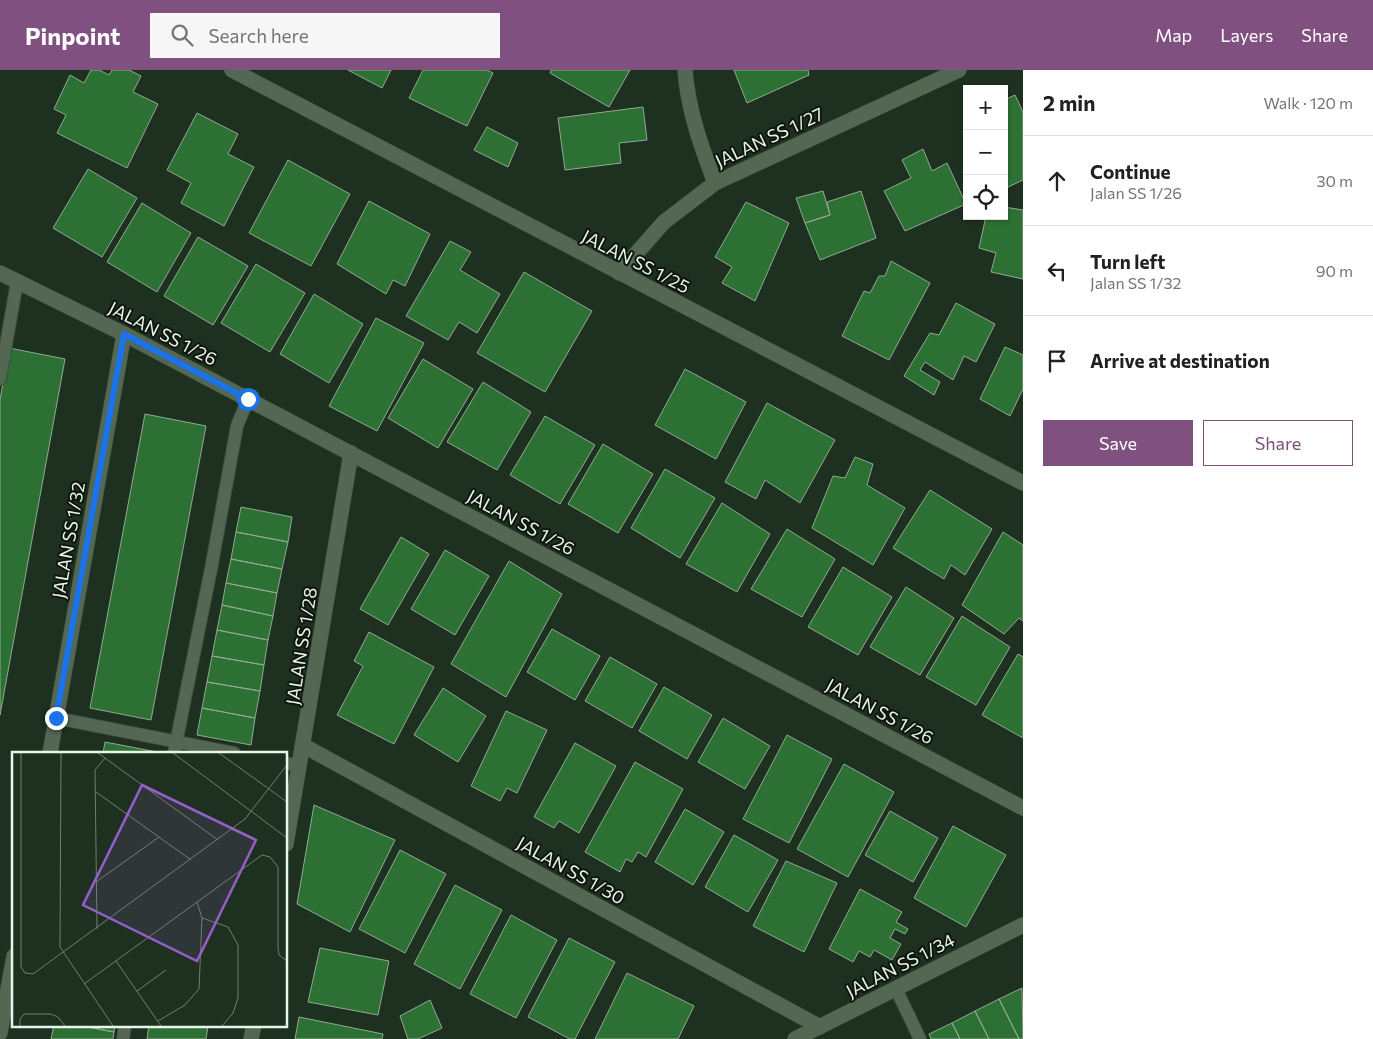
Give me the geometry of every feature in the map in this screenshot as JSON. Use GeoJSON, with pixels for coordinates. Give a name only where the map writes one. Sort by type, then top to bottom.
{"type":"FeatureCollection","features":[{"type":"Feature","properties":{"kind":"street","name":"JALAN SS 1/25"},"geometry":{"type":"LineString","coordinates":[[232,70],[1023,483]]}},
{"type":"Feature","properties":{"kind":"street"},"geometry":{"type":"LineString","coordinates":[[685,70],[686,88],[697,135],[715,183]]}},
{"type":"Feature","properties":{"kind":"street","name":"JALAN SS 1/27"},"geometry":{"type":"LineString","coordinates":[[619,273],[664,222],[715,183],[959,70]]}},
{"type":"Feature","properties":{"kind":"street","name":"JALAN SS 1/26"},"geometry":{"type":"LineString","coordinates":[[0,273],[124,334],[1023,808]]}},
{"type":"Feature","properties":{"kind":"street","name":"JALAN SS 1/32"},"geometry":{"type":"LineString","coordinates":[[50,752],[124,334]]}},
{"type":"Feature","properties":{"kind":"street","name":"JALAN SS 1/28"},"geometry":{"type":"LineString","coordinates":[[288,821],[293,764],[304,746],[351,453]]}},
{"type":"Feature","properties":{"kind":"street","name":"JALAN SS 1/30"},"geometry":{"type":"LineString","coordinates":[[304,746],[820,1027]]}},
{"type":"Feature","properties":{"kind":"street","name":"JALAN SS 1/34"},"geometry":{"type":"LineString","coordinates":[[795,1039],[1023,925]]}},
{"type":"Feature","properties":{"kind":"street"},"geometry":{"type":"LineString","coordinates":[[0,1033],[12,967]]}},
{"type":"Feature","properties":{"kind":"street"},"geometry":{"type":"LineString","coordinates":[[251,1039],[254,1026]]}},
{"type":"Feature","properties":{"kind":"lane"},"geometry":{"type":"LineString","coordinates":[[0,379],[18,282]]}},
{"type":"Feature","properties":{"kind":"lane"},"geometry":{"type":"LineString","coordinates":[[175,747],[212,564],[237,426],[248,399]]}},
{"type":"Feature","properties":{"kind":"lane"},"geometry":{"type":"LineString","coordinates":[[56,718],[175,747],[224,752]]}},
{"type":"Feature","properties":{"kind":"lane"},"geometry":{"type":"LineString","coordinates":[[896,989],[920,1039]]}},
{"type":"Feature","properties":{"kind":"lane"},"geometry":{"type":"LineString","coordinates":[[123,1039],[125,1026]]}},
{"type":"Feature","properties":{"kind":"building"},"geometry":{"type":"Polygon","coordinates":[[[91,70],[99,70],[109,75],[112,70],[129,70],[141,76],[133,92],[158,104],[127,168],[57,133],[66,115],[54,109],[70,75],[84,83],[91,70]]]}},
{"type":"Feature","properties":{"kind":"building"},"geometry":{"type":"Polygon","coordinates":[[[348,70],[391,70],[382,88],[348,70]]]}},
{"type":"Feature","properties":{"kind":"building"},"geometry":{"type":"Polygon","coordinates":[[[423,70],[487,70],[493,73],[467,126],[409,98],[423,70]]]}},
{"type":"Feature","properties":{"kind":"building"},"geometry":{"type":"Polygon","coordinates":[[[551,70],[630,70],[609,107],[550,73],[551,70]]]}},
{"type":"Feature","properties":{"kind":"building"},"geometry":{"type":"Polygon","coordinates":[[[734,70],[808,70],[809,75],[747,103],[734,70]]]}},
{"type":"Feature","properties":{"kind":"building"},"geometry":{"type":"Polygon","coordinates":[[[1015,95],[1023,112],[1023,180],[1008,187],[1008,130],[1008,98],[1015,95]]]}},
{"type":"Feature","properties":{"kind":"building"},"geometry":{"type":"Polygon","coordinates":[[[643,107],[647,140],[619,143],[621,163],[565,170],[558,118],[643,107]]]}},
{"type":"Feature","properties":{"kind":"building"},"geometry":{"type":"Polygon","coordinates":[[[197,113],[238,134],[228,154],[254,167],[224,226],[181,203],[191,183],[167,170],[197,113]]]}},
{"type":"Feature","properties":{"kind":"building"},"geometry":{"type":"Polygon","coordinates":[[[487,127],[518,143],[508,167],[474,150],[487,127]]]}},
{"type":"Feature","properties":{"kind":"building"},"geometry":{"type":"Polygon","coordinates":[[[923,149],[932,171],[947,163],[963,198],[963,205],[905,231],[884,191],[911,178],[902,160],[923,149]]]}},
{"type":"Feature","properties":{"kind":"building"},"geometry":{"type":"Polygon","coordinates":[[[288,160],[350,194],[311,266],[249,233],[288,160]]]}},
{"type":"Feature","properties":{"kind":"building"},"geometry":{"type":"Polygon","coordinates":[[[88,169],[137,198],[102,257],[53,228],[88,169]]]}},
{"type":"Feature","properties":{"kind":"building"},"geometry":{"type":"Polygon","coordinates":[[[823,191],[830,215],[805,223],[796,198],[823,191]]]}},
{"type":"Feature","properties":{"kind":"building"},"geometry":{"type":"Polygon","coordinates":[[[861,191],[876,238],[820,260],[805,223],[830,215],[827,202],[861,191]]]}},
{"type":"Feature","properties":{"kind":"building"},"geometry":{"type":"Polygon","coordinates":[[[369,201],[430,234],[405,286],[393,280],[386,294],[337,264],[369,201]]]}},
{"type":"Feature","properties":{"kind":"building"},"geometry":{"type":"Polygon","coordinates":[[[746,202],[789,223],[755,301],[722,283],[732,267],[715,257],[746,202]]]}},
{"type":"Feature","properties":{"kind":"building"},"geometry":{"type":"Polygon","coordinates":[[[142,203],[191,233],[157,292],[107,262],[142,203]]]}},
{"type":"Feature","properties":{"kind":"building"},"geometry":{"type":"Polygon","coordinates":[[[1008,208],[1023,210],[1023,279],[991,272],[996,253],[979,248],[985,220],[1008,220],[1008,208]]]}},
{"type":"Feature","properties":{"kind":"building"},"geometry":{"type":"Polygon","coordinates":[[[198,237],[248,266],[213,325],[164,296],[198,237]]]}},
{"type":"Feature","properties":{"kind":"building"},"geometry":{"type":"Polygon","coordinates":[[[450,241],[471,252],[460,270],[500,294],[477,333],[459,322],[448,340],[406,316],[450,241]]]}},
{"type":"Feature","properties":{"kind":"building"},"geometry":{"type":"Polygon","coordinates":[[[891,261],[930,283],[889,360],[842,336],[864,291],[870,293],[879,276],[885,276],[891,261]]]}},
{"type":"Feature","properties":{"kind":"building"},"geometry":{"type":"Polygon","coordinates":[[[256,264],[305,293],[270,352],[221,323],[256,264]]]}},
{"type":"Feature","properties":{"kind":"building"},"geometry":{"type":"Polygon","coordinates":[[[524,272],[592,311],[545,392],[477,353],[524,272]]]}},
{"type":"Feature","properties":{"kind":"building"},"geometry":{"type":"Polygon","coordinates":[[[314,294],[363,324],[329,383],[280,354],[314,294]]]}},
{"type":"Feature","properties":{"kind":"building"},"geometry":{"type":"Polygon","coordinates":[[[956,303],[995,324],[976,362],[964,356],[953,380],[925,362],[920,370],[940,382],[934,395],[904,376],[930,333],[939,335],[956,303]]]}},
{"type":"Feature","properties":{"kind":"building"},"geometry":{"type":"Polygon","coordinates":[[[376,318],[424,343],[377,431],[329,406],[376,318]]]}},
{"type":"Feature","properties":{"kind":"building"},"geometry":{"type":"Polygon","coordinates":[[[1005,347],[1023,355],[1023,389],[1010,416],[980,399],[1005,347]]]}},
{"type":"Feature","properties":{"kind":"building"},"geometry":{"type":"Polygon","coordinates":[[[9,348],[65,359],[0,715],[0,400],[9,348]]]}},
{"type":"Feature","properties":{"kind":"building"},"geometry":{"type":"Polygon","coordinates":[[[423,359],[473,389],[438,448],[388,418],[423,359]]]}},
{"type":"Feature","properties":{"kind":"building"},"geometry":{"type":"Polygon","coordinates":[[[685,369],[746,402],[716,459],[655,425],[685,369]]]}},
{"type":"Feature","properties":{"kind":"building"},"geometry":{"type":"Polygon","coordinates":[[[483,382],[531,412],[497,470],[447,442],[483,382]]]}},
{"type":"Feature","properties":{"kind":"building"},"geometry":{"type":"Polygon","coordinates":[[[767,403],[835,440],[800,503],[765,480],[756,499],[725,482],[767,403]]]}},
{"type":"Feature","properties":{"kind":"building"},"geometry":{"type":"Polygon","coordinates":[[[145,414],[206,426],[151,720],[90,708],[145,414]]]}},
{"type":"Feature","properties":{"kind":"building"},"geometry":{"type":"Polygon","coordinates":[[[545,416],[595,445],[560,504],[510,475],[545,416]]]}},
{"type":"Feature","properties":{"kind":"building"},"geometry":{"type":"Polygon","coordinates":[[[603,444],[653,474],[618,533],[568,504],[603,444]]]}},
{"type":"Feature","properties":{"kind":"building"},"geometry":{"type":"Polygon","coordinates":[[[855,457],[873,464],[867,485],[905,508],[873,565],[812,528],[833,476],[845,478],[855,457]]]}},
{"type":"Feature","properties":{"kind":"building"},"geometry":{"type":"Polygon","coordinates":[[[665,469],[715,498],[680,558],[631,528],[665,469]]]}},
{"type":"Feature","properties":{"kind":"building"},"geometry":{"type":"Polygon","coordinates":[[[930,490],[992,529],[965,575],[951,565],[944,579],[893,548],[930,490]]]}},
{"type":"Feature","properties":{"kind":"building"},"geometry":{"type":"Polygon","coordinates":[[[722,503],[770,534],[737,592],[686,564],[722,503]]]}},
{"type":"Feature","properties":{"kind":"building"},"geometry":{"type":"Polygon","coordinates":[[[241,507],[292,517],[288,542],[236,532],[241,507]]]}},
{"type":"Feature","properties":{"kind":"building"},"geometry":{"type":"Polygon","coordinates":[[[787,529],[835,559],[802,617],[751,589],[787,529]]]}},
{"type":"Feature","properties":{"kind":"building"},"geometry":{"type":"Polygon","coordinates":[[[236,532],[288,542],[282,569],[231,559],[236,532]]]}},
{"type":"Feature","properties":{"kind":"building"},"geometry":{"type":"Polygon","coordinates":[[[1003,532],[1023,545],[1023,621],[1019,618],[1004,634],[962,605],[1003,532]]]}},
{"type":"Feature","properties":{"kind":"building"},"geometry":{"type":"Polygon","coordinates":[[[401,537],[429,554],[388,625],[360,609],[401,537]]]}},
{"type":"Feature","properties":{"kind":"building"},"geometry":{"type":"Polygon","coordinates":[[[445,550],[489,576],[455,635],[411,609],[445,550]]]}},
{"type":"Feature","properties":{"kind":"building"},"geometry":{"type":"Polygon","coordinates":[[[231,559],[282,569],[277,593],[226,583],[231,559]]]}},
{"type":"Feature","properties":{"kind":"building"},"geometry":{"type":"Polygon","coordinates":[[[509,561],[562,594],[506,697],[451,664],[509,561]]]}},
{"type":"Feature","properties":{"kind":"building"},"geometry":{"type":"Polygon","coordinates":[[[843,567],[892,597],[858,655],[808,627],[843,567]]]}},
{"type":"Feature","properties":{"kind":"building"},"geometry":{"type":"Polygon","coordinates":[[[226,583],[277,593],[273,616],[222,605],[226,583]]]}},
{"type":"Feature","properties":{"kind":"building"},"geometry":{"type":"Polygon","coordinates":[[[906,587],[954,618],[920,675],[870,647],[906,587]]]}},
{"type":"Feature","properties":{"kind":"building"},"geometry":{"type":"Polygon","coordinates":[[[222,605],[273,616],[268,640],[217,630],[222,605]]]}},
{"type":"Feature","properties":{"kind":"building"},"geometry":{"type":"Polygon","coordinates":[[[962,616],[1010,647],[976,705],[926,677],[962,616]]]}},
{"type":"Feature","properties":{"kind":"building"},"geometry":{"type":"Polygon","coordinates":[[[552,629],[600,656],[575,700],[527,672],[552,629]]]}},
{"type":"Feature","properties":{"kind":"building"},"geometry":{"type":"Polygon","coordinates":[[[217,630],[268,640],[264,665],[212,656],[217,630]]]}},
{"type":"Feature","properties":{"kind":"building"},"geometry":{"type":"Polygon","coordinates":[[[369,632],[434,667],[394,744],[337,715],[363,666],[354,661],[369,632]]]}},
{"type":"Feature","properties":{"kind":"building"},"geometry":{"type":"Polygon","coordinates":[[[1018,654],[1023,657],[1023,738],[982,715],[1018,654]]]}},
{"type":"Feature","properties":{"kind":"building"},"geometry":{"type":"Polygon","coordinates":[[[212,656],[264,665],[260,691],[207,682],[212,656]]]}},
{"type":"Feature","properties":{"kind":"building"},"geometry":{"type":"Polygon","coordinates":[[[610,657],[657,684],[632,728],[585,701],[610,657]]]}},
{"type":"Feature","properties":{"kind":"building"},"geometry":{"type":"Polygon","coordinates":[[[207,682],[260,691],[255,718],[202,708],[207,682]]]}},
{"type":"Feature","properties":{"kind":"building"},"geometry":{"type":"Polygon","coordinates":[[[664,687],[712,715],[687,759],[639,731],[664,687]]]}},
{"type":"Feature","properties":{"kind":"building"},"geometry":{"type":"Polygon","coordinates":[[[443,688],[486,716],[458,762],[414,735],[443,688]]]}},
{"type":"Feature","properties":{"kind":"building"},"geometry":{"type":"Polygon","coordinates":[[[202,708],[255,718],[251,745],[197,735],[202,708]]]}},
{"type":"Feature","properties":{"kind":"building"},"geometry":{"type":"Polygon","coordinates":[[[506,711],[547,730],[517,793],[507,788],[500,801],[471,786],[506,711]]]}},
{"type":"Feature","properties":{"kind":"building"},"geometry":{"type":"Polygon","coordinates":[[[723,718],[770,746],[745,789],[698,762],[723,718]]]}},
{"type":"Feature","properties":{"kind":"building"},"geometry":{"type":"Polygon","coordinates":[[[787,735],[832,759],[789,843],[743,819],[787,735]]]}},
{"type":"Feature","properties":{"kind":"building"},"geometry":{"type":"Polygon","coordinates":[[[105,742],[157,752],[103,752],[105,742]]]}},
{"type":"Feature","properties":{"kind":"building"},"geometry":{"type":"Polygon","coordinates":[[[575,743],[616,766],[579,833],[559,821],[554,828],[534,817],[575,743]]]}},
{"type":"Feature","properties":{"kind":"building"},"geometry":{"type":"Polygon","coordinates":[[[635,762],[683,789],[646,857],[638,852],[632,862],[626,859],[620,872],[585,852],[635,762]]]}},
{"type":"Feature","properties":{"kind":"building"},"geometry":{"type":"Polygon","coordinates":[[[844,764],[894,792],[848,877],[797,849],[844,764]]]}},
{"type":"Feature","properties":{"kind":"building"},"geometry":{"type":"Polygon","coordinates":[[[314,805],[395,840],[350,932],[297,904],[314,805]]]}},
{"type":"Feature","properties":{"kind":"building"},"geometry":{"type":"Polygon","coordinates":[[[685,809],[724,832],[693,885],[655,862],[685,809]]]}},
{"type":"Feature","properties":{"kind":"building"},"geometry":{"type":"Polygon","coordinates":[[[890,811],[938,838],[913,882],[865,855],[890,811]]]}},
{"type":"Feature","properties":{"kind":"building"},"geometry":{"type":"Polygon","coordinates":[[[953,826],[1006,855],[966,927],[914,898],[953,826]]]}},
{"type":"Feature","properties":{"kind":"building"},"geometry":{"type":"Polygon","coordinates":[[[734,835],[778,860],[748,912],[705,887],[734,835]]]}},
{"type":"Feature","properties":{"kind":"building"},"geometry":{"type":"Polygon","coordinates":[[[400,850],[446,874],[405,953],[359,929],[400,850]]]}},
{"type":"Feature","properties":{"kind":"building"},"geometry":{"type":"Polygon","coordinates":[[[786,861],[837,883],[804,952],[753,926],[786,861]]]}},
{"type":"Feature","properties":{"kind":"building"},"geometry":{"type":"Polygon","coordinates":[[[455,885],[502,910],[460,989],[414,964],[455,885]]]}},
{"type":"Feature","properties":{"kind":"building"},"geometry":{"type":"Polygon","coordinates":[[[860,889],[902,912],[896,922],[908,929],[905,934],[895,929],[890,938],[901,944],[892,960],[874,950],[870,957],[859,951],[853,962],[829,949],[860,889]]]}},
{"type":"Feature","properties":{"kind":"building"},"geometry":{"type":"Polygon","coordinates":[[[511,915],[557,940],[516,1018],[470,994],[511,915]]]}},
{"type":"Feature","properties":{"kind":"building"},"geometry":{"type":"Polygon","coordinates":[[[569,938],[615,962],[575,1039],[570,1039],[528,1017],[569,938]]]}},
{"type":"Feature","properties":{"kind":"building"},"geometry":{"type":"Polygon","coordinates":[[[320,948],[389,961],[378,1015],[308,1002],[320,948]]]}},
{"type":"Feature","properties":{"kind":"building"},"geometry":{"type":"Polygon","coordinates":[[[627,973],[694,1006],[678,1039],[595,1039],[627,973]]]}},
{"type":"Feature","properties":{"kind":"building"},"geometry":{"type":"Polygon","coordinates":[[[1022,988],[1023,1039],[1019,1039],[999,999],[1022,988]]]}},
{"type":"Feature","properties":{"kind":"building"},"geometry":{"type":"Polygon","coordinates":[[[999,999],[1019,1039],[989,1039],[975,1011],[999,999]]]}},
{"type":"Feature","properties":{"kind":"building"},"geometry":{"type":"Polygon","coordinates":[[[430,1000],[442,1028],[418,1039],[408,1039],[400,1016],[430,1000]]]}},
{"type":"Feature","properties":{"kind":"building"},"geometry":{"type":"Polygon","coordinates":[[[975,1011],[989,1039],[960,1039],[952,1023],[975,1011]]]}},
{"type":"Feature","properties":{"kind":"building"},"geometry":{"type":"Polygon","coordinates":[[[299,1017],[383,1034],[382,1039],[295,1039],[299,1017]]]}},
{"type":"Feature","properties":{"kind":"building"},"geometry":{"type":"Polygon","coordinates":[[[952,1023],[960,1039],[931,1039],[929,1034],[952,1023]]]}},
{"type":"Feature","properties":{"kind":"building"},"geometry":{"type":"Polygon","coordinates":[[[54,1026],[83,1026],[114,1032],[113,1039],[51,1039],[54,1026]]]}},
{"type":"Feature","properties":{"kind":"building"},"geometry":{"type":"Polygon","coordinates":[[[83,1026],[115,1026],[114,1032],[83,1026]]]}},
{"type":"Feature","properties":{"kind":"building"},"geometry":{"type":"Polygon","coordinates":[[[149,1026],[208,1026],[206,1039],[147,1039],[149,1026]]]}},
{"type":"Feature","properties":{"kind":"route"},"geometry":{"type":"LineString","coordinates":[[56,718],[124,334],[248,399]]}}]}
